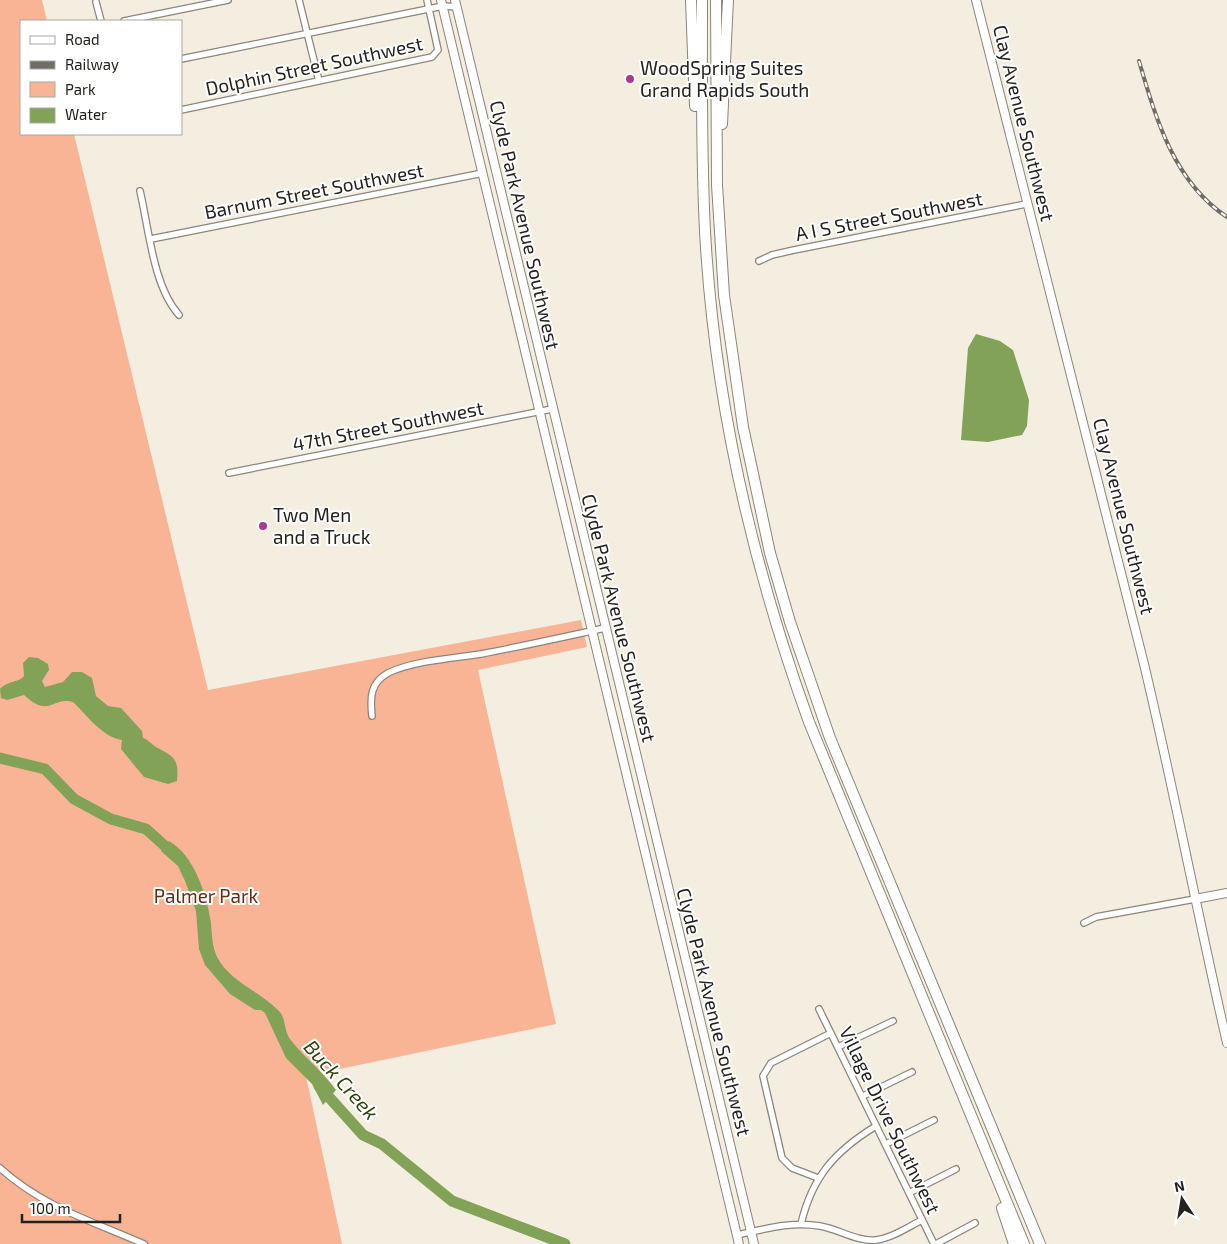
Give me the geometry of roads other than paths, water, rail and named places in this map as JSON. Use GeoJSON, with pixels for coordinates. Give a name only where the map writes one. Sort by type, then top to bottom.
{"type":"FeatureCollection","features":[{"type":"Feature","properties":{"kind":"highway"},"geometry":{"type":"LineString","coordinates":[[691,0],[694,90],[715,335],[733,451],[754,547],[776,625],[797,689],[826,765],[1024,1244]]}},
{"type":"Feature","properties":{"kind":"highway"},"geometry":{"type":"LineString","coordinates":[[702,0],[702,140],[705,231]]}},
{"type":"Feature","properties":{"kind":"highway"},"geometry":{"type":"LineString","coordinates":[[716,0],[717,184],[724,295],[743,427],[761,517],[790,622],[841,765],[1041,1244]]}},
{"type":"Feature","properties":{"kind":"highway"},"geometry":{"type":"LineString","coordinates":[[717,184],[725,84],[728,0]]}},
{"type":"Feature","properties":{"kind":"highway"},"geometry":{"type":"LineString","coordinates":[[973,1122],[1014,1244]]}},
{"type":"Feature","properties":{"kind":"main road","name":"Clay Avenue Southwest"},"geometry":{"type":"LineString","coordinates":[[976,0],[1026,204],[1058,319],[1151,691],[1168,762],[1195,899],[1227,1043]]}},
{"type":"Feature","properties":{"kind":"main road","name":"Clyde Park Avenue Southwest"},"geometry":{"type":"LineString","coordinates":[[442,3],[606,696],[739,1244]]}},
{"type":"Feature","properties":{"kind":"main road","name":"Clyde Park Avenue Southwest"},"geometry":{"type":"LineString","coordinates":[[456,3],[754,1244]]}},
{"type":"Feature","properties":{"kind":"main road"},"geometry":{"type":"LineString","coordinates":[[503,260],[506,258],[512,260],[523,285]]}},
{"type":"Feature","properties":{"kind":"main road"},"geometry":{"type":"LineString","coordinates":[[606,696],[620,692]]}},
{"type":"Feature","properties":{"kind":"main road"},"geometry":{"type":"LineString","coordinates":[[650,873],[663,869]]}},
{"type":"Feature","properties":{"kind":"main road"},"geometry":{"type":"LineString","coordinates":[[1195,899],[1227,893]]}},
{"type":"Feature","properties":{"kind":"main road"},"geometry":{"type":"LineString","coordinates":[[692,1046],[705,1043]]}},
{"type":"Feature","properties":{"kind":"street"},"geometry":{"type":"LineString","coordinates":[[129,20],[228,0]]}},
{"type":"Feature","properties":{"kind":"street"},"geometry":{"type":"LineString","coordinates":[[299,0],[319,81]]}},
{"type":"Feature","properties":{"kind":"street"},"geometry":{"type":"LineString","coordinates":[[427,0],[429,9]]}},
{"type":"Feature","properties":{"kind":"street"},"geometry":{"type":"LineString","coordinates":[[96,2],[101,20]]}},
{"type":"Feature","properties":{"kind":"street"},"geometry":{"type":"LineString","coordinates":[[182,59],[429,9],[442,3],[456,3]]}},
{"type":"Feature","properties":{"kind":"street","name":"Dolphin Street Southwest"},"geometry":{"type":"LineString","coordinates":[[182,110],[434,55],[438,50],[429,9]]}},
{"type":"Feature","properties":{"kind":"street","name":"Barnum Street Southwest"},"geometry":{"type":"LineString","coordinates":[[151,240],[483,173]]}},
{"type":"Feature","properties":{"kind":"street"},"geometry":{"type":"LineString","coordinates":[[140,191],[165,294],[170,305],[178,315]]}},
{"type":"Feature","properties":{"kind":"street","name":"A I S Street Southwest"},"geometry":{"type":"LineString","coordinates":[[759,261],[772,255],[794,250],[1026,204]]}},
{"type":"Feature","properties":{"kind":"street","name":"47th Street Southwest"},"geometry":{"type":"LineString","coordinates":[[230,473],[552,409]]}},
{"type":"Feature","properties":{"kind":"street"},"geometry":{"type":"LineString","coordinates":[[372,716],[370,696],[377,684],[388,673],[413,666],[534,644],[605,628]]}},
{"type":"Feature","properties":{"kind":"street"},"geometry":{"type":"LineString","coordinates":[[1084,923],[1096,917],[1195,899]]}},
{"type":"Feature","properties":{"kind":"street","name":"Village Drive Southwest"},"geometry":{"type":"LineString","coordinates":[[819,1009],[935,1244]]}},
{"type":"Feature","properties":{"kind":"street"},"geometry":{"type":"LineString","coordinates":[[838,1047],[893,1021]]}},
{"type":"Feature","properties":{"kind":"street"},"geometry":{"type":"LineString","coordinates":[[818,1178],[792,1168],[782,1158],[763,1076],[768,1066],[775,1060],[830,1033]]}},
{"type":"Feature","properties":{"kind":"street"},"geometry":{"type":"LineString","coordinates":[[863,1096],[912,1072]]}},
{"type":"Feature","properties":{"kind":"street"},"geometry":{"type":"LineString","coordinates":[[886,1144],[934,1120]]}},
{"type":"Feature","properties":{"kind":"street"},"geometry":{"type":"LineString","coordinates":[[801,1224],[805,1207],[818,1178],[848,1144],[876,1126]]}},
{"type":"Feature","properties":{"kind":"street"},"geometry":{"type":"LineString","coordinates":[[0,1168],[20,1186],[44,1201],[144,1244]]}},
{"type":"Feature","properties":{"kind":"street"},"geometry":{"type":"LineString","coordinates":[[909,1193],[956,1170]]}},
{"type":"Feature","properties":{"kind":"street"},"geometry":{"type":"LineString","coordinates":[[737,1235],[778,1226],[801,1224],[836,1229],[862,1241],[883,1238],[922,1220]]}},
{"type":"Feature","properties":{"kind":"street"},"geometry":{"type":"LineString","coordinates":[[935,1244],[975,1223]]}},
{"type":"Feature","properties":{"kind":"water"},"geometry":{"type":"Polygon","coordinates":[[[976,334],[1000,341],[1013,350],[1029,400],[1027,426],[1022,435],[988,442],[961,440],[968,348],[976,334]]]}},
{"type":"Feature","properties":{"kind":"water"},"geometry":{"type":"Polygon","coordinates":[[[29,657],[38,658],[48,664],[49,670],[42,681],[45,687],[63,682],[72,672],[82,672],[92,678],[96,696],[108,706],[121,708],[142,731],[143,738],[174,759],[177,767],[177,781],[168,784],[144,777],[121,749],[122,740],[108,735],[101,730],[73,702],[66,701],[45,706],[33,702],[24,695],[7,700],[1,698],[0,689],[3,686],[24,676],[23,663],[29,657]]]}},
{"type":"Feature","properties":{"kind":"water"},"geometry":{"type":"Polygon","coordinates":[[[169,841],[186,856],[203,888],[211,923],[214,949],[223,966],[237,980],[279,1011],[283,1017],[290,1039],[336,1090],[323,1105],[312,1084],[286,1058],[265,1013],[261,1010],[255,1010],[230,994],[205,965],[199,949],[196,911],[185,881],[178,866],[161,851],[169,841]]]}},
{"type":"Feature","properties":{"kind":"waterway","name":"Buck Creek"},"geometry":{"type":"LineString","coordinates":[[0,758],[45,769],[74,799],[111,819],[146,829],[175,855]]}},
{"type":"Feature","properties":{"kind":"waterway","name":"Buck Creek"},"geometry":{"type":"LineString","coordinates":[[319,1086],[363,1135],[382,1144],[452,1201],[565,1244]]}},
{"type":"Feature","properties":{"kind":"railway"},"geometry":{"type":"LineString","coordinates":[[1139,61],[1160,127],[1180,168],[1209,203],[1227,217]]}},
{"type":"Feature","properties":{"kind":"place","name":"WoodSpring Suites Grand Rapids South"},"geometry":{"type":"Point","coordinates":[630,79]}},
{"type":"Feature","properties":{"kind":"place","name":"Two Men and a Truck"},"geometry":{"type":"Point","coordinates":[263,526]}},
{"type":"Feature","properties":{"kind":"park label","name":"Palmer Park"},"geometry":{"type":"Point","coordinates":[206,896]}}]}
